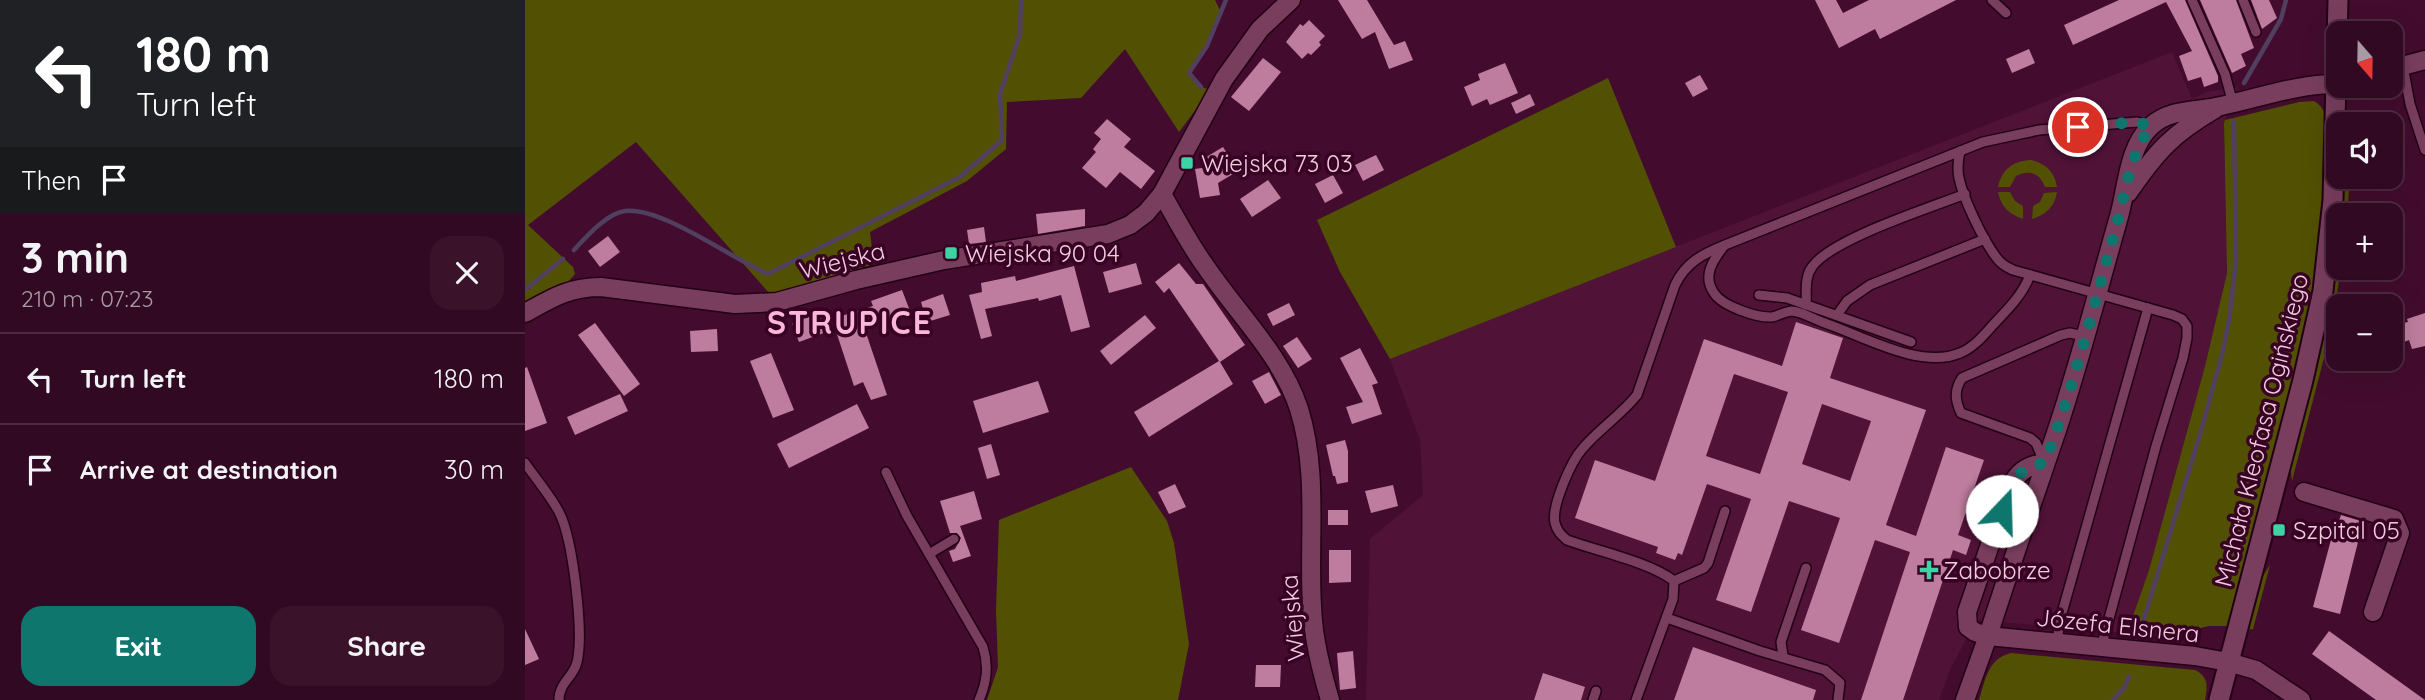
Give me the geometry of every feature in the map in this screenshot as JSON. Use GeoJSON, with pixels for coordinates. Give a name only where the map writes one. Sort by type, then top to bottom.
{"type":"FeatureCollection","features":[{"type":"Feature","properties":{"kind":"street","name":"Wiejska"},"geometry":{"type":"LineString","coordinates":[[525,313],[561,293],[580,287],[601,287],[735,304],[777,302],[944,260],[1108,234],[1130,225],[1146,213],[1162,194],[1223,79],[1260,29],[1291,0]]}},
{"type":"Feature","properties":{"kind":"street","name":"Michała Kleofasa Ogińskiego"},"geometry":{"type":"LineString","coordinates":[[2338,0],[2338,21]]}},
{"type":"Feature","properties":{"kind":"street"},"geometry":{"type":"LineString","coordinates":[[2403,66],[2425,60]]}},
{"type":"Feature","properties":{"kind":"street"},"geometry":{"type":"LineString","coordinates":[[1965,700],[2057,429],[2124,199],[2130,167],[2141,140],[2151,126],[2180,112],[2226,105],[2326,80]]}},
{"type":"Feature","properties":{"kind":"street","name":"Michała Kleofasa Ogińskiego"},"geometry":{"type":"LineString","coordinates":[[2219,700],[2303,380],[2323,291],[2333,200],[2336,98]]}},
{"type":"Feature","properties":{"kind":"street"},"geometry":{"type":"LineString","coordinates":[[2124,199],[2165,143],[2179,131],[2226,105]]}},
{"type":"Feature","properties":{"kind":"street","name":"Wiejska"},"geometry":{"type":"LineString","coordinates":[[1162,194],[1205,266],[1279,368],[1291,388],[1299,410],[1309,473],[1314,629],[1330,700]]}},
{"type":"Feature","properties":{"kind":"street"},"geometry":{"type":"LineString","coordinates":[[1987,636],[1968,627],[1967,612],[2015,476],[2026,468],[2045,463]]}},
{"type":"Feature","properties":{"kind":"street"},"geometry":{"type":"LineString","coordinates":[[2304,492],[2394,519],[2400,533],[2373,612]]}},
{"type":"Feature","properties":{"kind":"street","name":"Józefa Elsnera"},"geometry":{"type":"LineString","coordinates":[[1987,636],[2195,656],[2228,662],[2256,670],[2301,700]]}},
{"type":"Feature","properties":{"kind":"lane"},"geometry":{"type":"LineString","coordinates":[[1992,0],[2006,13]]}},
{"type":"Feature","properties":{"kind":"lane"},"geometry":{"type":"LineString","coordinates":[[2192,0],[2225,75],[2226,105]]}},
{"type":"Feature","properties":{"kind":"lane"},"geometry":{"type":"LineString","coordinates":[[2242,0],[2256,32]]}},
{"type":"Feature","properties":{"kind":"lane"},"geometry":{"type":"LineString","coordinates":[[2403,85],[2425,150]]}},
{"type":"Feature","properties":{"kind":"lane"},"geometry":{"type":"LineString","coordinates":[[1674,581],[1649,568],[1567,540],[1559,534],[1554,516],[1574,460],[1637,395],[1681,273],[1697,258],[1725,245],[1960,150],[2010,135],[2039,130],[2137,122],[2151,126]]}},
{"type":"Feature","properties":{"kind":"lane"},"geometry":{"type":"LineString","coordinates":[[1960,150],[1957,168],[1965,194],[1985,239],[1997,259],[2004,265],[2182,319],[2187,326],[2187,338],[2101,648]]}},
{"type":"Feature","properties":{"kind":"lane"},"geometry":{"type":"LineString","coordinates":[[1806,304],[1807,278],[1811,268],[1822,256],[1850,239],[1965,194]]}},
{"type":"Feature","properties":{"kind":"lane"},"geometry":{"type":"LineString","coordinates":[[1837,315],[1847,301],[1870,285],[1985,239]]}},
{"type":"Feature","properties":{"kind":"lane"},"geometry":{"type":"LineString","coordinates":[[1725,245],[1712,261],[1709,273],[1709,284],[1722,302],[1737,309],[1770,317],[1792,311],[1923,358],[1948,357],[1974,344],[2018,298],[2030,275]]}},
{"type":"Feature","properties":{"kind":"lane"},"geometry":{"type":"LineString","coordinates":[[1759,295],[1772,295],[1806,304],[1911,342]]}},
{"type":"Feature","properties":{"kind":"lane"},"geometry":{"type":"LineString","coordinates":[[2057,643],[2069,588],[2148,308]]}},
{"type":"Feature","properties":{"kind":"lane"},"geometry":{"type":"LineString","coordinates":[[2045,463],[2036,443],[2030,438],[1961,413],[1956,402],[1957,386],[1962,378],[2061,335],[2070,333],[2084,336]]}},
{"type":"Feature","properties":{"kind":"lane"},"geometry":{"type":"LineString","coordinates":[[525,463],[559,513],[568,542],[574,579],[581,629],[577,665],[559,690],[559,700]]}},
{"type":"Feature","properties":{"kind":"lane"},"geometry":{"type":"LineString","coordinates":[[887,472],[899,502],[983,647],[987,671],[979,700]]}},
{"type":"Feature","properties":{"kind":"lane"},"geometry":{"type":"LineString","coordinates":[[1674,581],[1704,568],[1708,563],[1724,511]]}},
{"type":"Feature","properties":{"kind":"lane"},"geometry":{"type":"LineString","coordinates":[[929,554],[954,540]]}},
{"type":"Feature","properties":{"kind":"lane"},"geometry":{"type":"LineString","coordinates":[[1783,656],[1781,642],[1806,568]]}},
{"type":"Feature","properties":{"kind":"lane"},"geometry":{"type":"LineString","coordinates":[[1636,700],[1667,618],[1673,599],[1674,581]]}},
{"type":"Feature","properties":{"kind":"lane"},"geometry":{"type":"LineString","coordinates":[[1667,618],[1760,651],[1825,670],[1840,683],[1838,700]]}},
{"type":"Feature","properties":{"kind":"shaded area"},"geometry":{"type":"Polygon","coordinates":[[[525,0],[1215,0],[1221,12],[1207,46],[1189,73],[1201,87],[1208,89],[1179,132],[1125,49],[1081,98],[1007,102],[1006,149],[967,181],[870,232],[874,264],[795,290],[769,293],[636,142],[528,225],[573,267],[575,274],[568,282],[525,301],[525,0]]]}},
{"type":"Feature","properties":{"kind":"shaded area"},"geometry":{"type":"Polygon","coordinates":[[[2172,52],[2192,99],[2206,92],[2238,87],[2224,123],[2227,273],[2205,366],[2149,570],[2127,633],[1976,620],[1950,670],[1939,700],[1366,700],[1370,539],[1423,495],[1420,440],[1390,359],[2172,52]]]}},
{"type":"Feature","properties":{"kind":"shaded area"},"geometry":{"type":"Polygon","coordinates":[[[1608,78],[1676,247],[1390,359],[1340,272],[1317,220],[1608,78]]]}},
{"type":"Feature","properties":{"kind":"shaded area"},"geometry":{"type":"Polygon","coordinates":[[[2314,101],[2326,118],[2322,224],[2304,340],[2291,398],[2230,626],[2209,626],[2162,637],[2127,633],[2149,570],[2205,366],[2227,273],[2224,123],[2225,120],[2299,102],[2314,101]]]}},
{"type":"Feature","properties":{"kind":"shaded area"},"geometry":{"type":"Polygon","coordinates":[[[2031,160],[2049,169],[2057,187],[2045,187],[2040,178],[2030,173],[2016,176],[2010,187],[1998,187],[2002,175],[2009,167],[2031,160]]]}},
{"type":"Feature","properties":{"kind":"shaded area"},"geometry":{"type":"Polygon","coordinates":[[[2341,189],[2349,189],[2348,203],[2341,203],[2341,189]]]}},
{"type":"Feature","properties":{"kind":"shaded area"},"geometry":{"type":"Polygon","coordinates":[[[1998,192],[2010,192],[2015,201],[2023,206],[2023,219],[2006,209],[1998,192]]]}},
{"type":"Feature","properties":{"kind":"shaded area"},"geometry":{"type":"Polygon","coordinates":[[[2057,192],[2049,209],[2032,219],[2033,206],[2040,202],[2044,193],[2057,192]]]}},
{"type":"Feature","properties":{"kind":"shaded area"},"geometry":{"type":"Polygon","coordinates":[[[2329,280],[2339,280],[2337,294],[2326,294],[2329,280]]]}},
{"type":"Feature","properties":{"kind":"shaded area"},"geometry":{"type":"Polygon","coordinates":[[[2326,295],[2326,350],[2292,481],[2290,464],[2326,295]]]}},
{"type":"Feature","properties":{"kind":"shaded area"},"geometry":{"type":"Polygon","coordinates":[[[1131,467],[1167,521],[1174,543],[1189,644],[1178,700],[987,700],[998,667],[996,610],[999,520],[1131,467]]]}},
{"type":"Feature","properties":{"kind":"shaded area"},"geometry":{"type":"Polygon","coordinates":[[[2270,565],[2253,629],[2246,630],[2258,584],[2270,565]]]}},
{"type":"Feature","properties":{"kind":"shaded area"},"geometry":{"type":"Polygon","coordinates":[[[2011,653],[2195,670],[2206,682],[2205,700],[1979,700],[1992,665],[2011,653]]]}},
{"type":"Feature","properties":{"kind":"building"},"geometry":{"type":"Polygon","coordinates":[[[1338,0],[1367,0],[1394,45],[1405,41],[1413,60],[1389,69],[1375,32],[1362,39],[1338,0]]]}},
{"type":"Feature","properties":{"kind":"building"},"geometry":{"type":"Polygon","coordinates":[[[1815,0],[1836,0],[1843,13],[1869,0],[1956,0],[1880,39],[1875,29],[1839,48],[1815,0]]]}},
{"type":"Feature","properties":{"kind":"building"},"geometry":{"type":"Polygon","coordinates":[[[2119,0],[2185,0],[2218,76],[2218,82],[2204,87],[2201,77],[2188,81],[2179,56],[2192,51],[2166,2],[2073,45],[2064,25],[2119,0]]]}},
{"type":"Feature","properties":{"kind":"building"},"geometry":{"type":"Polygon","coordinates":[[[2200,0],[2236,0],[2254,48],[2241,54],[2246,66],[2232,73],[2200,0]]]}},
{"type":"Feature","properties":{"kind":"building"},"geometry":{"type":"Polygon","coordinates":[[[2251,0],[2269,0],[2277,18],[2262,29],[2251,0]]]}},
{"type":"Feature","properties":{"kind":"building"},"geometry":{"type":"Polygon","coordinates":[[[1309,20],[1325,36],[1319,42],[1321,45],[1311,55],[1308,53],[1302,59],[1286,42],[1300,24],[1303,26],[1309,20]]]}},
{"type":"Feature","properties":{"kind":"building"},"geometry":{"type":"Polygon","coordinates":[[[2029,49],[2035,63],[2012,73],[2006,59],[2029,49]]]}},
{"type":"Feature","properties":{"kind":"building"},"geometry":{"type":"Polygon","coordinates":[[[1263,58],[1281,72],[1249,111],[1231,97],[1263,58]]]}},
{"type":"Feature","properties":{"kind":"building"},"geometry":{"type":"Polygon","coordinates":[[[1505,63],[1518,93],[1490,105],[1487,99],[1472,106],[1464,87],[1480,80],[1478,74],[1505,63]]]}},
{"type":"Feature","properties":{"kind":"building"},"geometry":{"type":"Polygon","coordinates":[[[1700,75],[1708,89],[1693,97],[1685,83],[1700,75]]]}},
{"type":"Feature","properties":{"kind":"building"},"geometry":{"type":"Polygon","coordinates":[[[1530,94],[1535,105],[1516,114],[1511,103],[1530,94]]]}},
{"type":"Feature","properties":{"kind":"building"},"geometry":{"type":"Polygon","coordinates":[[[1107,119],[1131,139],[1124,147],[1155,171],[1141,189],[1120,172],[1106,188],[1082,168],[1096,152],[1093,149],[1101,139],[1094,133],[1107,119]]]}},
{"type":"Feature","properties":{"kind":"building"},"geometry":{"type":"Polygon","coordinates":[[[1223,147],[1238,171],[1218,183],[1220,195],[1200,198],[1195,169],[1208,167],[1203,159],[1223,147]]]}},
{"type":"Feature","properties":{"kind":"building"},"geometry":{"type":"Polygon","coordinates":[[[1376,155],[1384,170],[1363,181],[1355,165],[1376,155]]]}},
{"type":"Feature","properties":{"kind":"building"},"geometry":{"type":"Polygon","coordinates":[[[1333,175],[1343,193],[1325,203],[1315,184],[1333,175]]]}},
{"type":"Feature","properties":{"kind":"building"},"geometry":{"type":"Polygon","coordinates":[[[1268,180],[1281,198],[1252,217],[1240,199],[1268,180]]]}},
{"type":"Feature","properties":{"kind":"building"},"geometry":{"type":"Polygon","coordinates":[[[1085,209],[1085,226],[1038,234],[1036,214],[1085,209]]]}},
{"type":"Feature","properties":{"kind":"building"},"geometry":{"type":"Polygon","coordinates":[[[984,227],[986,242],[969,244],[967,230],[984,227]]]}},
{"type":"Feature","properties":{"kind":"building"},"geometry":{"type":"Polygon","coordinates":[[[608,236],[620,252],[600,267],[588,251],[608,236]]]}},
{"type":"Feature","properties":{"kind":"building"},"geometry":{"type":"Polygon","coordinates":[[[1136,263],[1142,284],[1109,293],[1103,272],[1136,263]]]}},
{"type":"Feature","properties":{"kind":"building"},"geometry":{"type":"Polygon","coordinates":[[[1179,263],[1196,284],[1203,284],[1245,345],[1220,362],[1233,384],[1149,437],[1134,412],[1219,361],[1169,288],[1164,293],[1155,282],[1179,263]]]}},
{"type":"Feature","properties":{"kind":"building"},"geometry":{"type":"Polygon","coordinates":[[[1074,266],[1090,327],[1071,332],[1061,295],[985,309],[992,336],[981,339],[969,295],[982,292],[981,283],[1015,276],[1016,281],[1074,266]]]}},
{"type":"Feature","properties":{"kind":"building"},"geometry":{"type":"Polygon","coordinates":[[[902,290],[910,311],[864,327],[887,395],[871,400],[863,382],[854,386],[832,319],[873,306],[871,301],[902,290]]]}},
{"type":"Feature","properties":{"kind":"building"},"geometry":{"type":"Polygon","coordinates":[[[943,294],[950,315],[927,322],[921,302],[943,294]]]}},
{"type":"Feature","properties":{"kind":"building"},"geometry":{"type":"Polygon","coordinates":[[[1289,303],[1295,315],[1273,326],[1267,314],[1289,303]]]}},
{"type":"Feature","properties":{"kind":"building"},"geometry":{"type":"Polygon","coordinates":[[[822,312],[829,331],[799,342],[792,323],[822,312]]]}},
{"type":"Feature","properties":{"kind":"building"},"geometry":{"type":"Polygon","coordinates":[[[2425,313],[2425,346],[2412,349],[2409,340],[2404,342],[2403,323],[2408,322],[2407,319],[2425,313]]]}},
{"type":"Feature","properties":{"kind":"building"},"geometry":{"type":"Polygon","coordinates":[[[1145,315],[1156,328],[1111,365],[1100,351],[1145,315]]]}},
{"type":"Feature","properties":{"kind":"building"},"geometry":{"type":"Polygon","coordinates":[[[1796,322],[1843,338],[1830,378],[1926,410],[1886,525],[1916,536],[1946,447],[1984,460],[1958,535],[1971,540],[1966,555],[1953,550],[1903,700],[1861,700],[1910,552],[1875,540],[1839,643],[1801,630],[1840,518],[1789,501],[1751,612],[1716,600],[1751,499],[1707,484],[1682,555],[1678,553],[1675,560],[1656,553],[1658,547],[1575,518],[1595,460],[1655,481],[1704,339],[1782,366],[1796,322]],[[1734,374],[1706,456],[1760,474],[1788,392],[1734,374]],[[1822,404],[1802,464],[1850,481],[1871,421],[1822,404]]]}},
{"type":"Feature","properties":{"kind":"building"},"geometry":{"type":"Polygon","coordinates":[[[595,323],[640,384],[624,396],[578,335],[595,323]]]}},
{"type":"Feature","properties":{"kind":"building"},"geometry":{"type":"Polygon","coordinates":[[[717,329],[718,351],[691,352],[690,331],[717,329]]]}},
{"type":"Feature","properties":{"kind":"building"},"geometry":{"type":"Polygon","coordinates":[[[1297,337],[1312,359],[1298,368],[1283,346],[1297,337]]]}},
{"type":"Feature","properties":{"kind":"building"},"geometry":{"type":"Polygon","coordinates":[[[1360,348],[1378,383],[1372,385],[1382,414],[1352,424],[1346,407],[1363,402],[1340,358],[1360,348]]]}},
{"type":"Feature","properties":{"kind":"building"},"geometry":{"type":"Polygon","coordinates":[[[771,353],[794,410],[773,418],[750,361],[771,353]]]}},
{"type":"Feature","properties":{"kind":"building"},"geometry":{"type":"Polygon","coordinates":[[[527,367],[547,423],[525,431],[525,368],[527,367]]]}},
{"type":"Feature","properties":{"kind":"building"},"geometry":{"type":"Polygon","coordinates":[[[1269,372],[1281,395],[1265,404],[1252,381],[1269,372]]]}},
{"type":"Feature","properties":{"kind":"building"},"geometry":{"type":"Polygon","coordinates":[[[1038,381],[1049,412],[983,433],[973,401],[1038,381]]]}},
{"type":"Feature","properties":{"kind":"building"},"geometry":{"type":"Polygon","coordinates":[[[620,394],[628,411],[575,435],[567,417],[620,394]]]}},
{"type":"Feature","properties":{"kind":"building"},"geometry":{"type":"Polygon","coordinates":[[[857,404],[869,428],[789,468],[777,444],[857,404]]]}},
{"type":"Feature","properties":{"kind":"building"},"geometry":{"type":"Polygon","coordinates":[[[1345,440],[1348,451],[1348,482],[1337,484],[1326,445],[1345,440]]]}},
{"type":"Feature","properties":{"kind":"building"},"geometry":{"type":"Polygon","coordinates":[[[991,444],[1000,475],[987,479],[978,448],[991,444]]]}},
{"type":"Feature","properties":{"kind":"building"},"geometry":{"type":"Polygon","coordinates":[[[1175,484],[1186,507],[1169,514],[1158,492],[1175,484]]]}},
{"type":"Feature","properties":{"kind":"building"},"geometry":{"type":"Polygon","coordinates":[[[1393,485],[1398,506],[1371,513],[1365,491],[1393,485]]]}},
{"type":"Feature","properties":{"kind":"building"},"geometry":{"type":"Polygon","coordinates":[[[974,491],[982,519],[960,526],[971,556],[953,562],[949,551],[955,549],[961,538],[957,533],[950,533],[940,501],[974,491]]]}},
{"type":"Feature","properties":{"kind":"building"},"geometry":{"type":"Polygon","coordinates":[[[1328,510],[1348,510],[1348,525],[1328,525],[1328,510]]]}},
{"type":"Feature","properties":{"kind":"building"},"geometry":{"type":"Polygon","coordinates":[[[2341,515],[2367,523],[2363,535],[2360,534],[2340,614],[2313,607],[2332,536],[2341,515]]]}},
{"type":"Feature","properties":{"kind":"building"},"geometry":{"type":"Polygon","coordinates":[[[1329,550],[1351,550],[1351,582],[1329,583],[1329,550]]]}},
{"type":"Feature","properties":{"kind":"building"},"geometry":{"type":"Polygon","coordinates":[[[525,629],[539,659],[525,665],[525,629]]]}},
{"type":"Feature","properties":{"kind":"building"},"geometry":{"type":"Polygon","coordinates":[[[2329,631],[2425,700],[2376,700],[2312,654],[2329,631]]]}},
{"type":"Feature","properties":{"kind":"building"},"geometry":{"type":"Polygon","coordinates":[[[1693,647],[1816,690],[1813,700],[1674,700],[1693,647]]]}},
{"type":"Feature","properties":{"kind":"building"},"geometry":{"type":"Polygon","coordinates":[[[1353,651],[1356,688],[1340,690],[1337,653],[1353,651]]]}},
{"type":"Feature","properties":{"kind":"building"},"geometry":{"type":"Polygon","coordinates":[[[1256,665],[1281,665],[1280,687],[1255,687],[1256,665]]]}},
{"type":"Feature","properties":{"kind":"building"},"geometry":{"type":"Polygon","coordinates":[[[1543,673],[1585,687],[1581,700],[1534,700],[1543,673]]]}},
{"type":"Feature","properties":{"kind":"waterway"},"geometry":{"type":"LineString","coordinates":[[574,250],[597,226],[611,216],[625,211],[640,212],[677,225],[768,274],[960,177],[1002,140],[1000,94],[1020,34],[1021,0]]}},
{"type":"Feature","properties":{"kind":"waterway"},"geometry":{"type":"LineString","coordinates":[[1201,87],[1189,73],[1207,46],[1226,0]]}},
{"type":"Feature","properties":{"kind":"waterway"},"geometry":{"type":"LineString","coordinates":[[2244,83],[2281,19],[2286,0]]}},
{"type":"Feature","properties":{"kind":"waterway"},"geometry":{"type":"LineString","coordinates":[[2144,619],[2201,431],[2229,320],[2236,261],[2234,122]]}},
{"type":"Feature","properties":{"kind":"waterway"},"geometry":{"type":"LineString","coordinates":[[525,290],[563,259]]}},
{"type":"Feature","properties":{"kind":"waterway"},"geometry":{"type":"LineString","coordinates":[[2113,700],[2125,687],[2129,676]]}},
{"type":"Feature","properties":{"kind":"place","name":"Wiejska 73 03"},"geometry":{"type":"Point","coordinates":[1187,163]}},
{"type":"Feature","properties":{"kind":"place","name":"Wiejska 90 04"},"geometry":{"type":"Point","coordinates":[951,253]}},
{"type":"Feature","properties":{"kind":"place","name":"Szpital 05"},"geometry":{"type":"Point","coordinates":[2279,530]}},
{"type":"Feature","properties":{"kind":"place","name":"Zabobrze"},"geometry":{"type":"Point","coordinates":[1929,570]}},
{"type":"Feature","properties":{"kind":"district","name":"STRUPICE"},"geometry":{"type":"Point","coordinates":[850,322]}},
{"type":"Feature","properties":{"kind":"route"},"geometry":{"type":"LineString","coordinates":[[2002,511],[2015,476],[2035,464],[2045,463],[2116,229],[2130,167],[2141,140],[2151,126],[2137,122],[2078,127]]}}]}
